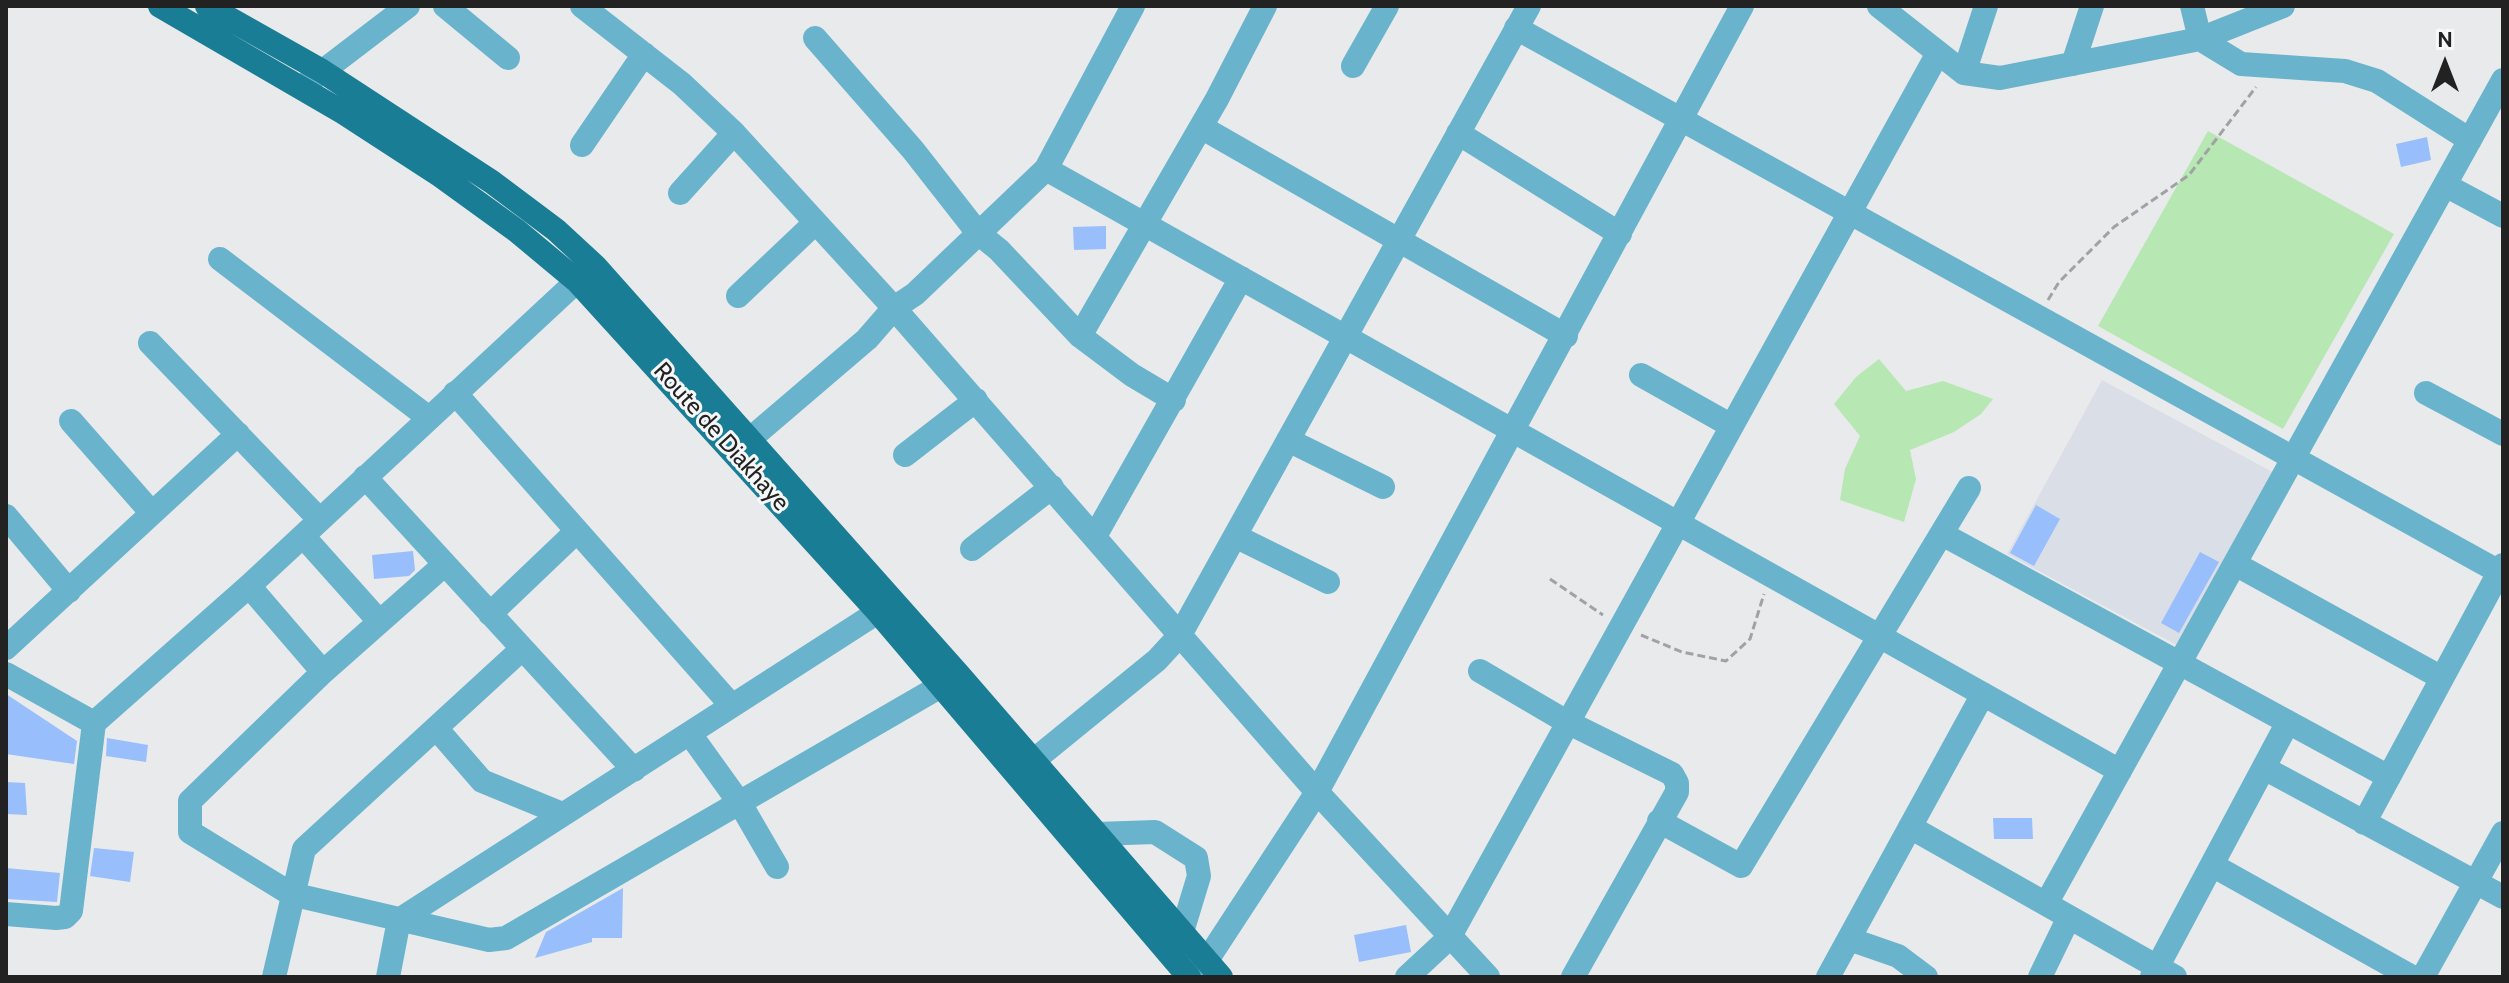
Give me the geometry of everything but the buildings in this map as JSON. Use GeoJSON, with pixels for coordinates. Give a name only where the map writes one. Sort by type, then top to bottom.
{"type":"FeatureCollection","features":[{"type":"Feature","properties":{"kind":"main road","name":"Route de Diakhaye"},"geometry":{"type":"LineString","coordinates":[[160,6],[302,87],[441,176],[517,231],[577,281],[878,612],[939,687],[1203,973]]}},
{"type":"Feature","properties":{"kind":"main road","name":"Route de Diakhaye"},"geometry":{"type":"LineString","coordinates":[[207,6],[322,71],[492,182],[556,230],[630,302],[1097,834],[1182,932],[1203,973]]}},
{"type":"Feature","properties":{"kind":"street"},"geometry":{"type":"LineString","coordinates":[[302,87],[408,6]]}},
{"type":"Feature","properties":{"kind":"street"},"geometry":{"type":"LineString","coordinates":[[445,6],[508,58]]}},
{"type":"Feature","properties":{"kind":"street"},"geometry":{"type":"LineString","coordinates":[[750,439],[867,339],[894,308],[915,294],[1046,169],[1133,6]]}},
{"type":"Feature","properties":{"kind":"street"},"geometry":{"type":"LineString","coordinates":[[1080,336],[1201,127],[1265,6]]}},
{"type":"Feature","properties":{"kind":"street"},"geometry":{"type":"LineString","coordinates":[[1353,66],[1387,6]]}},
{"type":"Feature","properties":{"kind":"street"},"geometry":{"type":"LineString","coordinates":[[1033,761],[1157,660],[1180,635],[1529,6]]}},
{"type":"Feature","properties":{"kind":"street"},"geometry":{"type":"LineString","coordinates":[[1203,973],[1317,792],[1742,6]]}},
{"type":"Feature","properties":{"kind":"street"},"geometry":{"type":"LineString","coordinates":[[1879,6],[1964,73],[2000,78],[2200,39],[2283,6]]}},
{"type":"Feature","properties":{"kind":"street"},"geometry":{"type":"LineString","coordinates":[[1964,73],[1986,6]]}},
{"type":"Feature","properties":{"kind":"street"},"geometry":{"type":"LineString","coordinates":[[2073,64],[2092,6]]}},
{"type":"Feature","properties":{"kind":"street"},"geometry":{"type":"LineString","coordinates":[[2192,6],[2200,39],[2241,64],[2275,69],[2345,71],[2377,81],[2470,140]]}},
{"type":"Feature","properties":{"kind":"street"},"geometry":{"type":"LineString","coordinates":[[598,10],[734,133],[976,400],[1317,792],[1488,977]]}},
{"type":"Feature","properties":{"kind":"street"},"geometry":{"type":"LineString","coordinates":[[1516,28],[2502,571],[2364,823]]}},
{"type":"Feature","properties":{"kind":"street"},"geometry":{"type":"LineString","coordinates":[[815,38],[913,150],[978,233],[999,250],[1080,336],[1132,375],[1174,400]]}},
{"type":"Feature","properties":{"kind":"street"},"geometry":{"type":"LineString","coordinates":[[1407,977],[1449,938],[1676,522],[1938,53]]}},
{"type":"Feature","properties":{"kind":"street"},"geometry":{"type":"LineString","coordinates":[[582,145],[644,54]]}},
{"type":"Feature","properties":{"kind":"street"},"geometry":{"type":"LineString","coordinates":[[2046,904],[2502,87]]}},
{"type":"Feature","properties":{"kind":"street"},"geometry":{"type":"LineString","coordinates":[[1201,127],[1566,336]]}},
{"type":"Feature","properties":{"kind":"street"},"geometry":{"type":"LineString","coordinates":[[680,193],[734,133]]}},
{"type":"Feature","properties":{"kind":"street"},"geometry":{"type":"LineString","coordinates":[[1458,133],[1620,234]]}},
{"type":"Feature","properties":{"kind":"street"},"geometry":{"type":"LineString","coordinates":[[1046,169],[2120,771]]}},
{"type":"Feature","properties":{"kind":"street"},"geometry":{"type":"LineString","coordinates":[[2445,185],[2503,216]]}},
{"type":"Feature","properties":{"kind":"street"},"geometry":{"type":"LineString","coordinates":[[738,296],[815,223]]}},
{"type":"Feature","properties":{"kind":"street"},"geometry":{"type":"LineString","coordinates":[[220,259],[429,418]]}},
{"type":"Feature","properties":{"kind":"street"},"geometry":{"type":"LineString","coordinates":[[1095,536],[1241,278]]}},
{"type":"Feature","properties":{"kind":"street"},"geometry":{"type":"LineString","coordinates":[[6,914],[56,918],[65,917],[71,911],[94,723],[249,586],[577,281]]}},
{"type":"Feature","properties":{"kind":"street"},"geometry":{"type":"LineString","coordinates":[[150,343],[238,434],[378,620]]}},
{"type":"Feature","properties":{"kind":"street"},"geometry":{"type":"LineString","coordinates":[[1641,375],[1730,425]]}},
{"type":"Feature","properties":{"kind":"street"},"geometry":{"type":"LineString","coordinates":[[455,393],[732,706]]}},
{"type":"Feature","properties":{"kind":"street"},"geometry":{"type":"LineString","coordinates":[[2426,393],[2503,434]]}},
{"type":"Feature","properties":{"kind":"street"},"geometry":{"type":"LineString","coordinates":[[905,455],[976,400]]}},
{"type":"Feature","properties":{"kind":"street"},"geometry":{"type":"LineString","coordinates":[[71,421],[151,512]]}},
{"type":"Feature","properties":{"kind":"street"},"geometry":{"type":"LineString","coordinates":[[6,648],[238,434]]}},
{"type":"Feature","properties":{"kind":"street"},"geometry":{"type":"LineString","coordinates":[[1288,440],[1383,487]]}},
{"type":"Feature","properties":{"kind":"street"},"geometry":{"type":"LineString","coordinates":[[365,477],[634,770]]}},
{"type":"Feature","properties":{"kind":"street"},"geometry":{"type":"LineString","coordinates":[[972,549],[1052,487]]}},
{"type":"Feature","properties":{"kind":"street"},"geometry":{"type":"LineString","coordinates":[[1659,821],[1741,866],[1882,638],[1969,488]]}},
{"type":"Feature","properties":{"kind":"street"},"geometry":{"type":"LineString","coordinates":[[6,516],[69,591]]}},
{"type":"Feature","properties":{"kind":"street"},"geometry":{"type":"LineString","coordinates":[[490,614],[577,531]]}},
{"type":"Feature","properties":{"kind":"street"},"geometry":{"type":"LineString","coordinates":[[1942,534],[2389,777]]}},
{"type":"Feature","properties":{"kind":"street"},"geometry":{"type":"LineString","coordinates":[[1235,536],[1328,582]]}},
{"type":"Feature","properties":{"kind":"street"},"geometry":{"type":"LineString","coordinates":[[2235,564],[2442,678]]}},
{"type":"Feature","properties":{"kind":"street"},"geometry":{"type":"LineString","coordinates":[[444,565],[378,620],[190,801],[187,817],[190,832],[291,894],[489,940],[506,938],[741,805],[939,687]]}},
{"type":"Feature","properties":{"kind":"street"},"geometry":{"type":"LineString","coordinates":[[249,586],[323,672]]}},
{"type":"Feature","properties":{"kind":"street"},"geometry":{"type":"LineString","coordinates":[[388,977],[399,920],[560,813],[634,770],[878,612]]}},
{"type":"Feature","properties":{"kind":"street"},"geometry":{"type":"LineString","coordinates":[[274,977],[304,849],[522,649]]}},
{"type":"Feature","properties":{"kind":"street"},"geometry":{"type":"LineString","coordinates":[[1480,671],[1567,722],[1672,774],[1677,792],[1573,977]]}},
{"type":"Feature","properties":{"kind":"street"},"geometry":{"type":"LineString","coordinates":[[6,674],[94,723]]}},
{"type":"Feature","properties":{"kind":"street"},"geometry":{"type":"LineString","coordinates":[[1828,977],[1983,694]]}},
{"type":"Feature","properties":{"kind":"street"},"geometry":{"type":"LineString","coordinates":[[1910,827],[2162,974],[2212,865],[2288,722]]}},
{"type":"Feature","properties":{"kind":"street"},"geometry":{"type":"LineString","coordinates":[[436,728],[482,781],[560,813]]}},
{"type":"Feature","properties":{"kind":"street"},"geometry":{"type":"LineString","coordinates":[[690,734],[741,805],[777,867]]}},
{"type":"Feature","properties":{"kind":"street"},"geometry":{"type":"LineString","coordinates":[[2264,768],[2503,897]]}},
{"type":"Feature","properties":{"kind":"street"},"geometry":{"type":"LineString","coordinates":[[1097,834],[1155,832],[1196,858],[1199,876],[1182,932]]}},
{"type":"Feature","properties":{"kind":"street"},"geometry":{"type":"LineString","coordinates":[[2423,977],[2503,833]]}},
{"type":"Feature","properties":{"kind":"street"},"geometry":{"type":"LineString","coordinates":[[2212,865],[2412,977]]}},
{"type":"Feature","properties":{"kind":"street"},"geometry":{"type":"LineString","coordinates":[[2040,977],[2069,917]]}},
{"type":"Feature","properties":{"kind":"street"},"geometry":{"type":"LineString","coordinates":[[1849,939],[1898,956],[1926,977]]}},
{"type":"Feature","properties":{"kind":"path"},"geometry":{"type":"LineString","coordinates":[[2038,317],[2059,282],[2114,227],[2189,175],[2246,97],[2275,69]]}},
{"type":"Feature","properties":{"kind":"path"},"geometry":{"type":"LineString","coordinates":[[1550,579],[1620,626],[1682,652],[1726,661],[1750,639],[1765,591],[1774,577]]}},
{"type":"Feature","properties":{"kind":"shaded area"},"geometry":{"type":"Polygon","coordinates":[[[2102,380],[2278,475],[2184,649],[2007,554],[2102,380]]]}},
{"type":"Feature","properties":{"kind":"green space"},"geometry":{"type":"Polygon","coordinates":[[[2208,131],[2394,234],[2283,429],[2098,326],[2208,131]]]}},
{"type":"Feature","properties":{"kind":"green space"},"geometry":{"type":"Polygon","coordinates":[[[1879,359],[1906,391],[1943,381],[1993,399],[1981,414],[1954,432],[1910,450],[1916,479],[1904,522],[1840,500],[1845,469],[1860,436],[1834,404],[1856,377],[1879,359]]]}}]}
